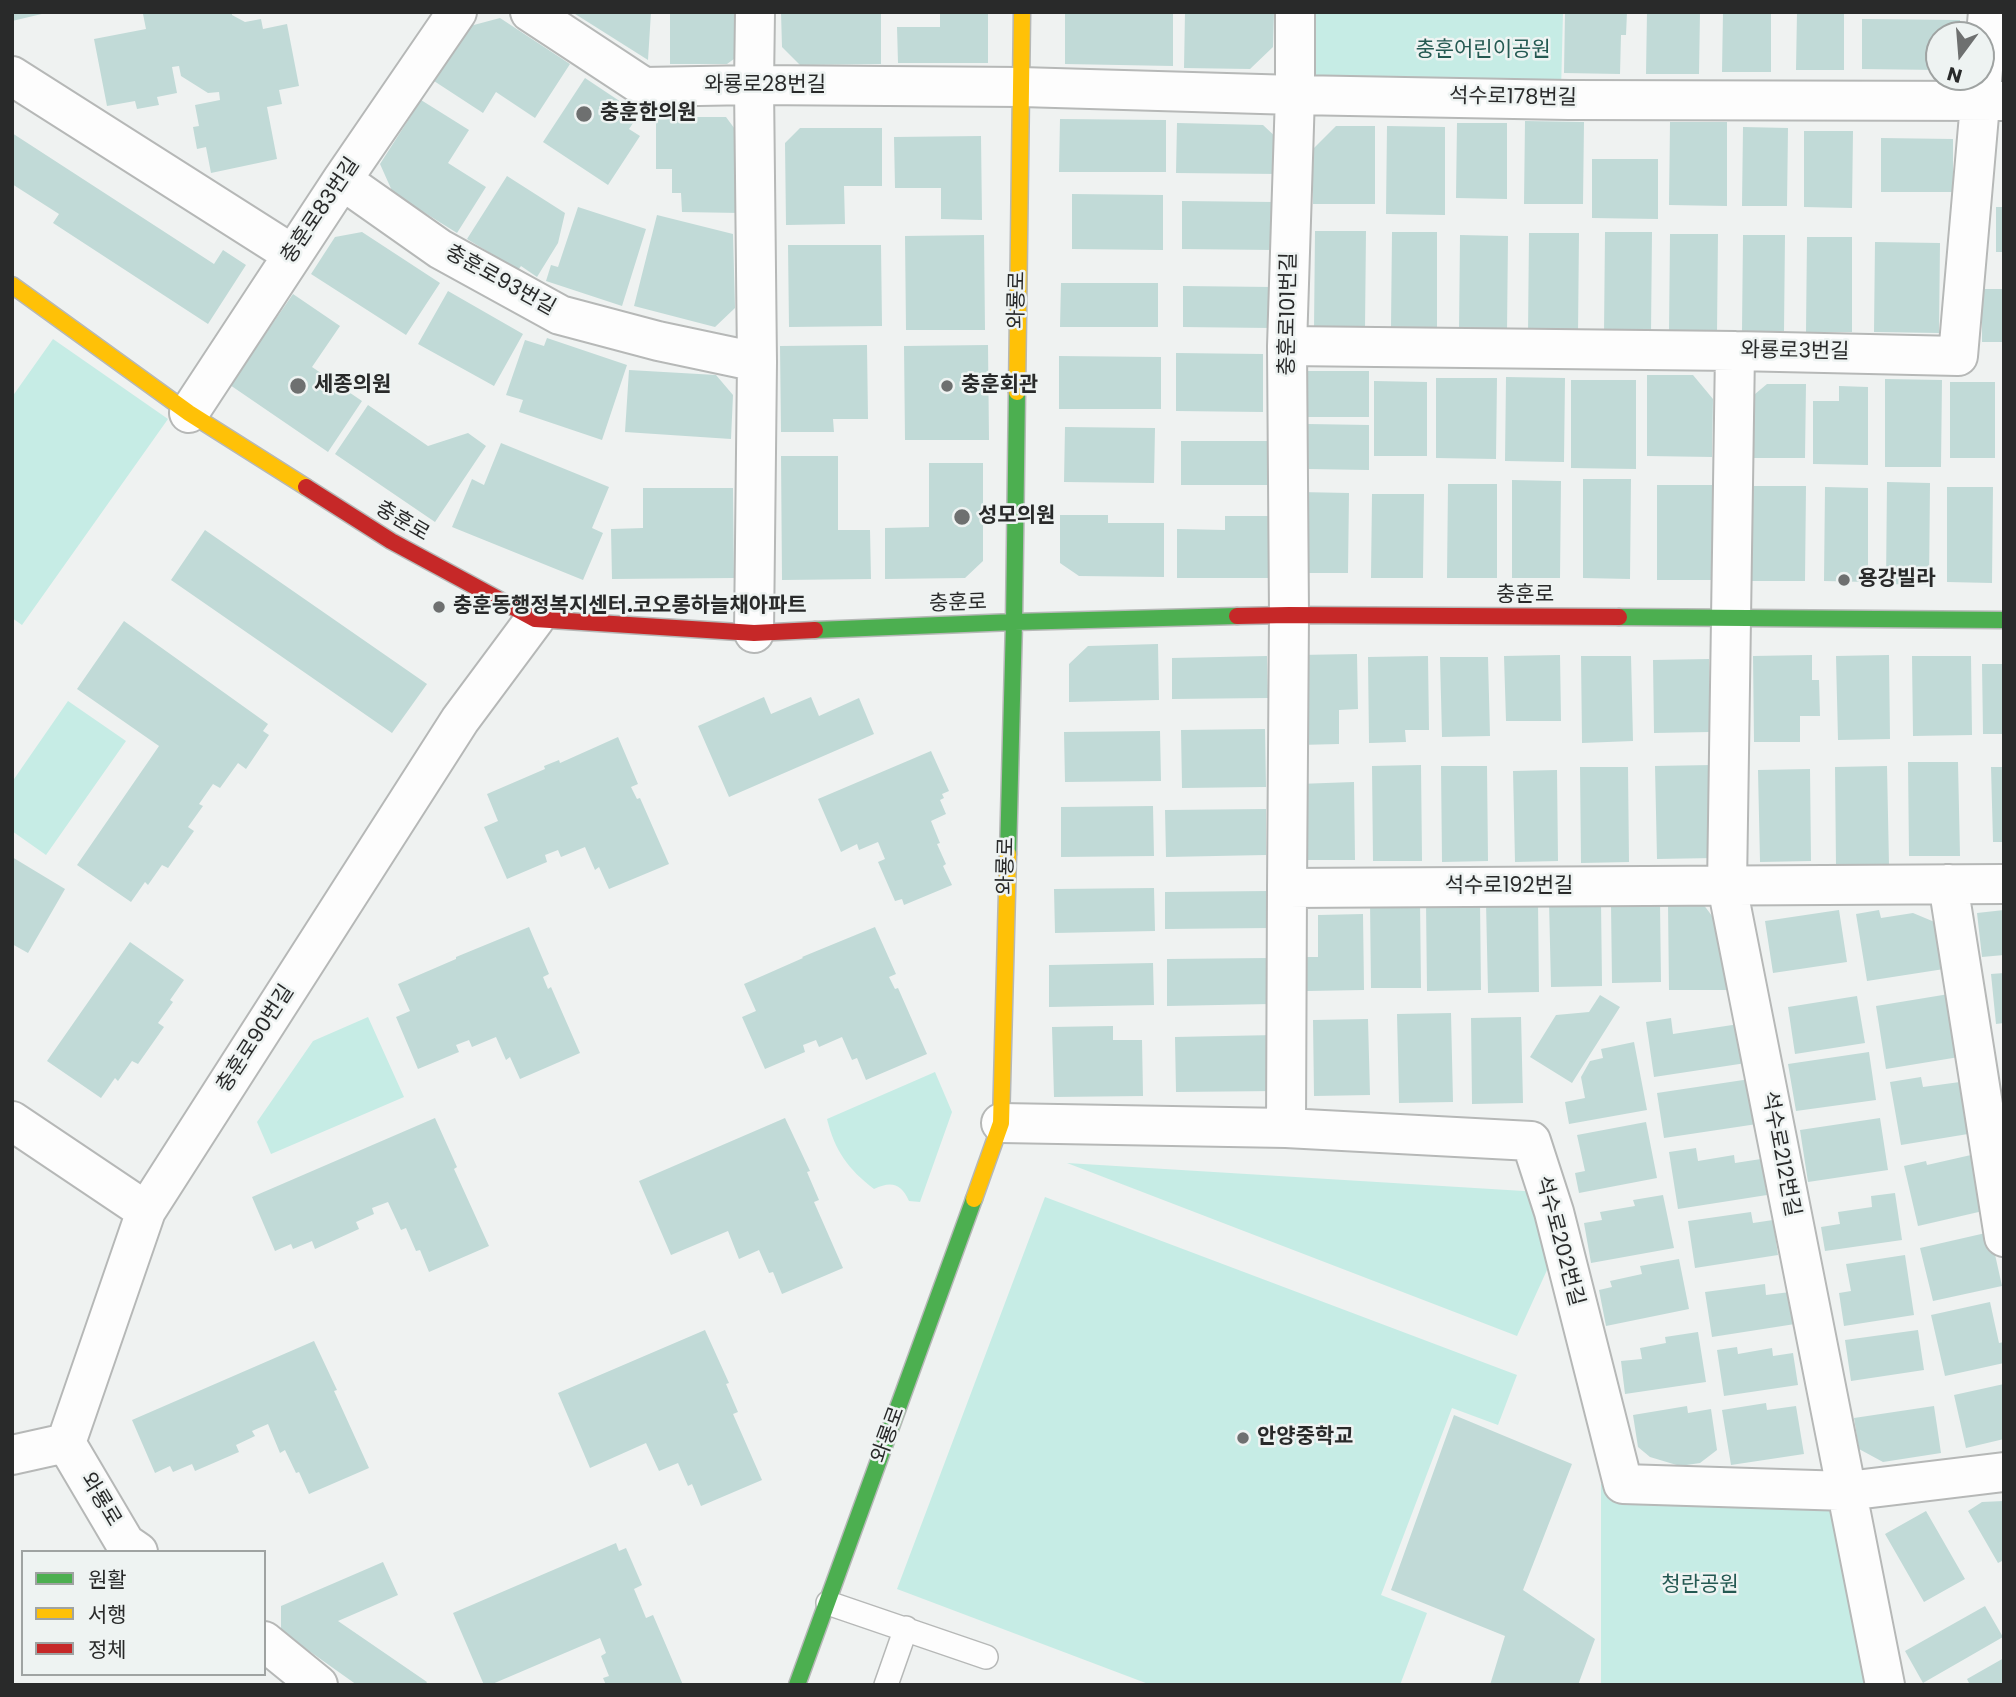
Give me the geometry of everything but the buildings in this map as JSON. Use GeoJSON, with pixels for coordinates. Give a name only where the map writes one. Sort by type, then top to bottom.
{"type":"FeatureCollection","features":[{"type":"Feature","properties":{"kind":"street","name":"충훈로83번길"},"geometry":{"type":"LineString","coordinates":[[189,413],[292,254],[457,12]]}},
{"type":"Feature","properties":{"kind":"street","name":"와룡로28번길"},"geometry":{"type":"LineString","coordinates":[[530,12],[644,87],[1021,87]]}},
{"type":"Feature","properties":{"kind":"street"},"geometry":{"type":"LineString","coordinates":[[754,633],[757,362],[755,12]]}},
{"type":"Feature","properties":{"kind":"street","name":"와룡로"},"geometry":{"type":"LineString","coordinates":[[797,1685],[1001,1123],[1013,622],[1022,12]]}},
{"type":"Feature","properties":{"kind":"street","name":"충훈로101번길"},"geometry":{"type":"LineString","coordinates":[[1289,615],[1287,346],[1295,12]]}},
{"type":"Feature","properties":{"kind":"street","name":"와룡로3번길"},"geometry":{"type":"LineString","coordinates":[[1287,346],[1958,356],[1992,101],[1989,12]]}},
{"type":"Feature","properties":{"kind":"street"},"geometry":{"type":"LineString","coordinates":[[12,76],[292,254]]}},
{"type":"Feature","properties":{"kind":"street","name":"석수로178번길"},"geometry":{"type":"LineString","coordinates":[[1021,87],[1569,100],[1992,101]]}},
{"type":"Feature","properties":{"kind":"street","name":"충훈로93번길"},"geometry":{"type":"LineString","coordinates":[[342,180],[440,249],[560,315],[658,341],[757,362]]}},
{"type":"Feature","properties":{"kind":"street","name":"충훈로"},"geometry":{"type":"LineString","coordinates":[[12,285],[189,413],[391,541],[535,619],[754,633],[1013,622],[1289,615],[2004,620]]}},
{"type":"Feature","properties":{"kind":"street","name":"석수로212번길"},"geometry":{"type":"LineString","coordinates":[[1735,351],[1727,886],[1885,1685]]}},
{"type":"Feature","properties":{"kind":"street"},"geometry":{"type":"LineString","coordinates":[[1286,1128],[1289,615]]}},
{"type":"Feature","properties":{"kind":"street","name":"충훈로90번길"},"geometry":{"type":"LineString","coordinates":[[66,1443],[146,1211],[460,720],[535,619]]}},
{"type":"Feature","properties":{"kind":"street"},"geometry":{"type":"LineString","coordinates":[[1948,884],[2004,1237]]}},
{"type":"Feature","properties":{"kind":"street","name":"석수로192번길"},"geometry":{"type":"LineString","coordinates":[[1287,888],[2004,884]]}},
{"type":"Feature","properties":{"kind":"street"},"geometry":{"type":"LineString","coordinates":[[12,1121],[146,1211]]}},
{"type":"Feature","properties":{"kind":"street","name":"석수로202번길"},"geometry":{"type":"LineString","coordinates":[[1001,1123],[1286,1128],[1531,1141],[1554,1212],[1623,1484],[1847,1491],[2004,1472]]}},
{"type":"Feature","properties":{"kind":"street"},"geometry":{"type":"LineString","coordinates":[[12,1455],[66,1443]]}},
{"type":"Feature","properties":{"kind":"street","name":"와룡로"},"geometry":{"type":"LineString","coordinates":[[66,1443],[125,1543],[135,1550]]}},
{"type":"Feature","properties":{"kind":"street"},"geometry":{"type":"LineString","coordinates":[[266,1643],[318,1685]]}},
{"type":"Feature","properties":{"kind":"lane"},"geometry":{"type":"LineString","coordinates":[[828,1604],[986,1657]]}},
{"type":"Feature","properties":{"kind":"lane"},"geometry":{"type":"LineString","coordinates":[[886,1685],[906,1628]]}},
{"type":"Feature","properties":{"kind":"green space","name":"충훈어린이공원"},"geometry":{"type":"Polygon","coordinates":[[[1304,12],[1563,12],[1561,92],[1304,87],[1304,12]]]}},
{"type":"Feature","properties":{"kind":"green space"},"geometry":{"type":"Polygon","coordinates":[[[53,339],[168,419],[22,625],[12,618],[12,397],[53,339]]]}},
{"type":"Feature","properties":{"kind":"green space"},"geometry":{"type":"Polygon","coordinates":[[[68,701],[126,741],[46,855],[12,831],[12,782],[68,701]]]}},
{"type":"Feature","properties":{"kind":"green space"},"geometry":{"type":"Polygon","coordinates":[[[368,1017],[404,1097],[271,1154],[257,1122],[313,1041],[368,1017]]]}},
{"type":"Feature","properties":{"kind":"green space"},"geometry":{"type":"Polygon","coordinates":[[[935,1072],[952,1112],[920,1202],[909,1201],[903,1190],[895,1185],[874,1189],[844,1158],[834,1141],[827,1119],[935,1072]]]}},
{"type":"Feature","properties":{"kind":"green space"},"geometry":{"type":"Polygon","coordinates":[[[1067,1163],[1540,1192],[1552,1259],[1517,1336],[1067,1163]]]}},
{"type":"Feature","properties":{"kind":"green space"},"geometry":{"type":"Polygon","coordinates":[[[1045,1197],[1517,1375],[1498,1425],[1452,1408],[1381,1595],[1427,1613],[1400,1685],[1151,1685],[897,1589],[1045,1197]]]}},
{"type":"Feature","properties":{"kind":"green space","name":"청란공원"},"geometry":{"type":"Polygon","coordinates":[[[1601,1484],[1847,1491],[1885,1685],[1601,1685],[1601,1484]]]}},
{"type":"Feature","properties":{"kind":"traffic: fast"},"geometry":{"type":"LineString","coordinates":[[1008,854],[1017,392]]}},
{"type":"Feature","properties":{"kind":"traffic: fast"},"geometry":{"type":"LineString","coordinates":[[815,630],[1237,616]]}},
{"type":"Feature","properties":{"kind":"traffic: fast"},"geometry":{"type":"LineString","coordinates":[[1619,617],[2004,620]]}},
{"type":"Feature","properties":{"kind":"traffic: fast"},"geometry":{"type":"LineString","coordinates":[[797,1685],[974,1199]]}},
{"type":"Feature","properties":{"kind":"traffic: slow"},"geometry":{"type":"LineString","coordinates":[[1017,392],[1022,12]]}},
{"type":"Feature","properties":{"kind":"traffic: slow"},"geometry":{"type":"LineString","coordinates":[[12,285],[189,413],[306,487]]}},
{"type":"Feature","properties":{"kind":"traffic: slow"},"geometry":{"type":"LineString","coordinates":[[974,1199],[1001,1123],[1008,854]]}},
{"type":"Feature","properties":{"kind":"traffic: jam"},"geometry":{"type":"LineString","coordinates":[[306,487],[391,541],[535,619],[754,633],[815,630]]}},
{"type":"Feature","properties":{"kind":"traffic: jam"},"geometry":{"type":"LineString","coordinates":[[1237,616],[1619,617]]}},
{"type":"Feature","properties":{"kind":"place","name":"충훈한의원"},"geometry":{"type":"Point","coordinates":[584,114]}},
{"type":"Feature","properties":{"kind":"place","name":"세종의원"},"geometry":{"type":"Point","coordinates":[298,386]}},
{"type":"Feature","properties":{"kind":"place","name":"충훈회관"},"geometry":{"type":"Point","coordinates":[947,386]}},
{"type":"Feature","properties":{"kind":"place","name":"성모의원"},"geometry":{"type":"Point","coordinates":[962,517]}},
{"type":"Feature","properties":{"kind":"place","name":"용강빌라"},"geometry":{"type":"Point","coordinates":[1844,580]}},
{"type":"Feature","properties":{"kind":"place","name":"충훈동행정복지센터.코오롱하늘채아파트"},"geometry":{"type":"Point","coordinates":[439,607]}},
{"type":"Feature","properties":{"kind":"place","name":"안양중학교"},"geometry":{"type":"Point","coordinates":[1243,1438]}}]}
